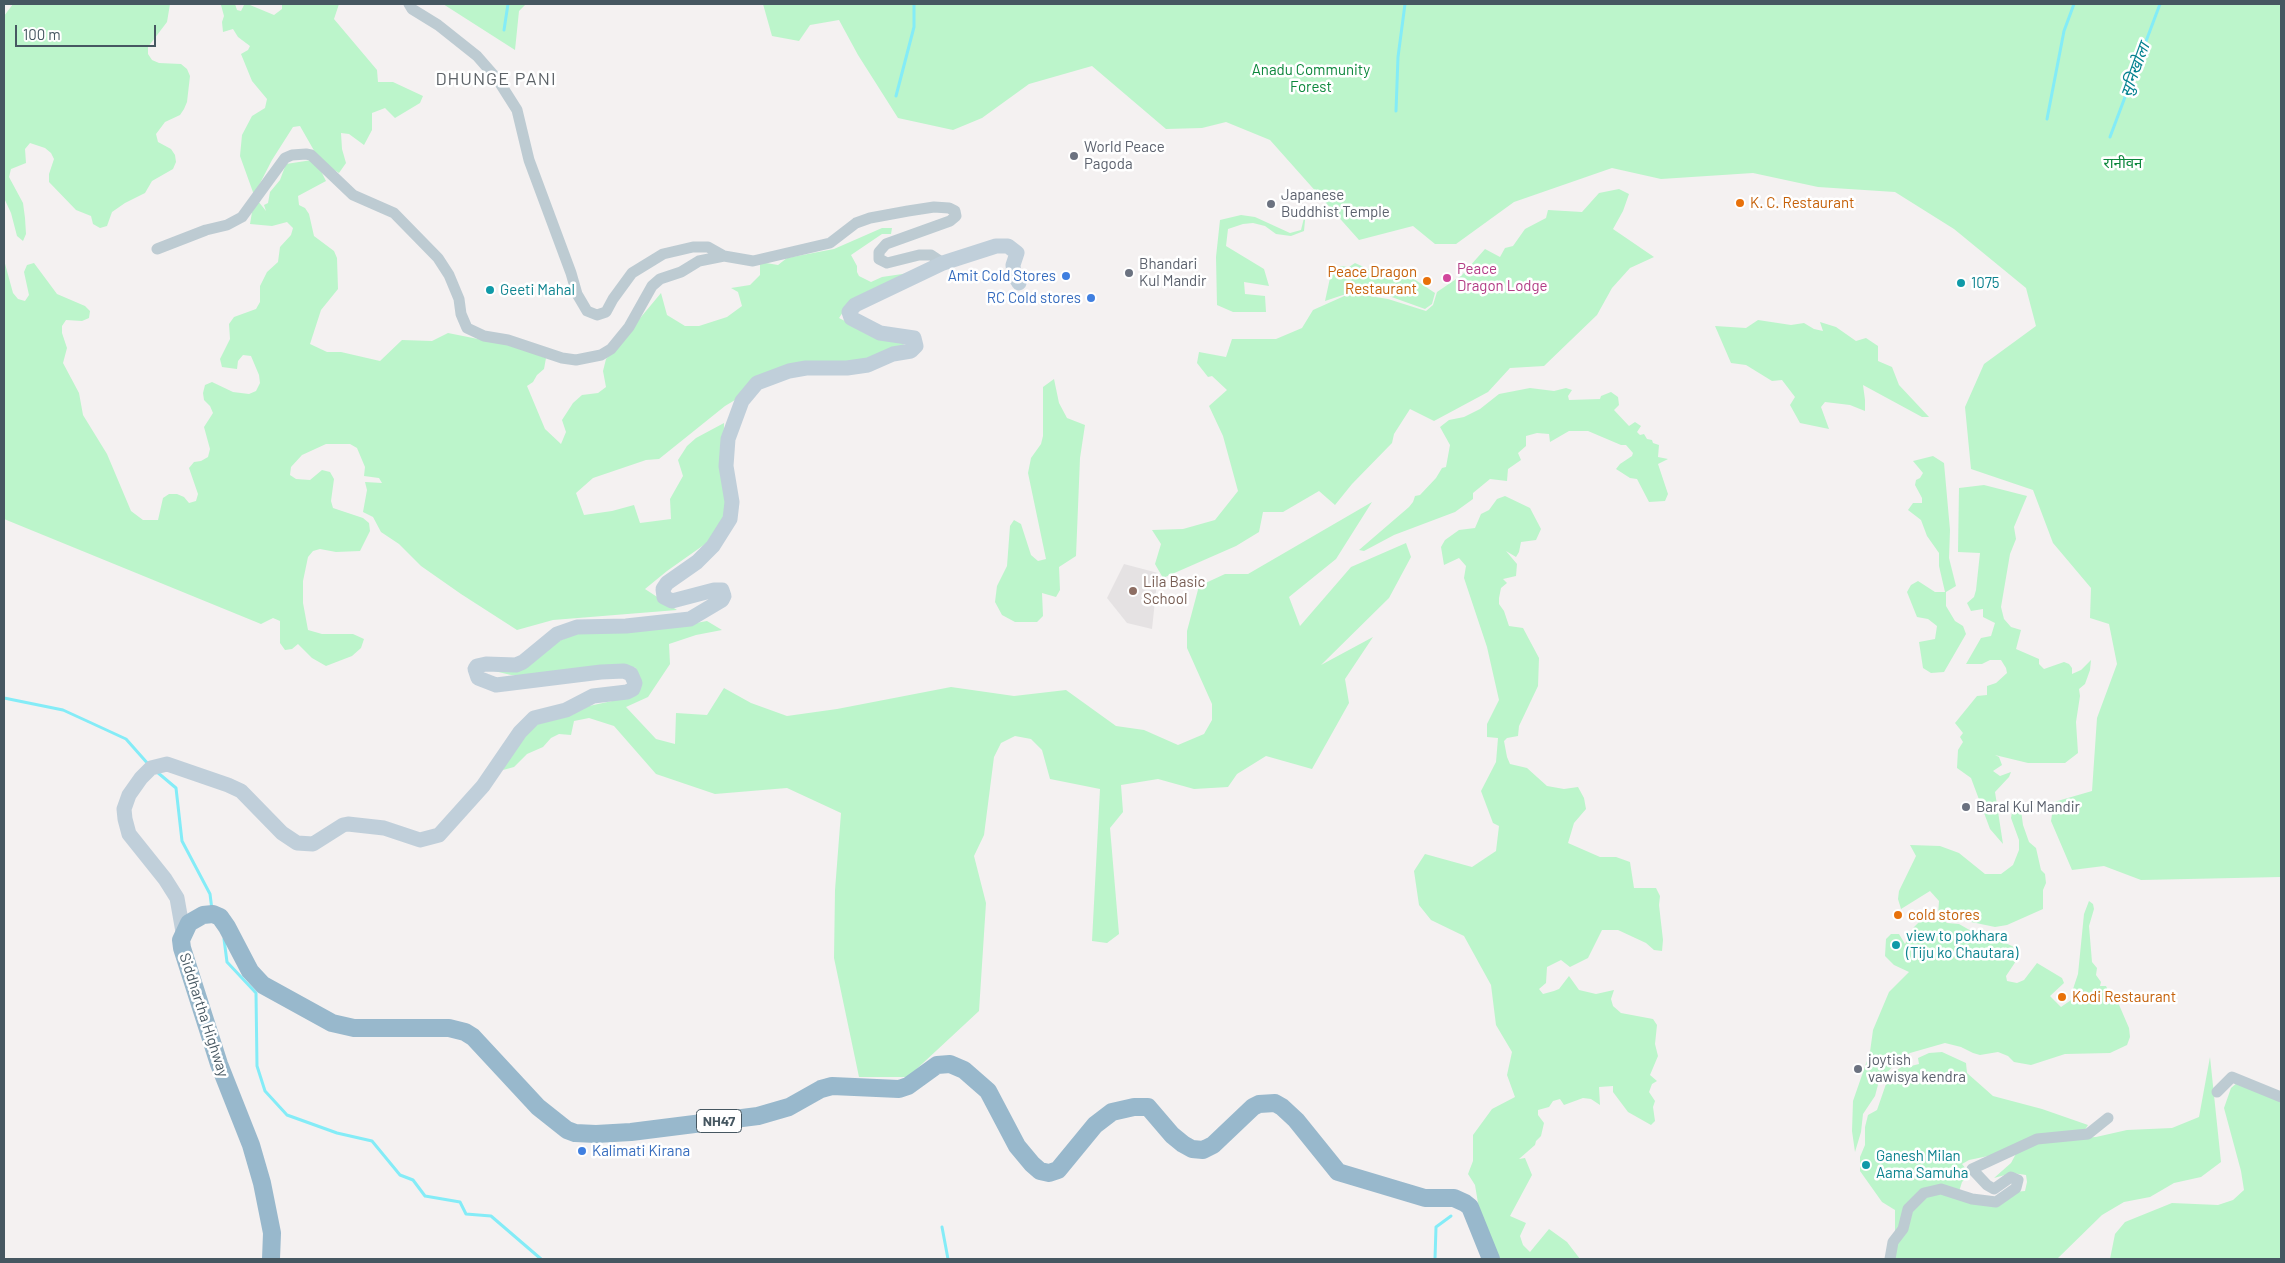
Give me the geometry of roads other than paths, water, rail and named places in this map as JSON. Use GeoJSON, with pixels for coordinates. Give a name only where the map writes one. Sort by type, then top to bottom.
{"type":"FeatureCollection","features":[{"type":"Feature","properties":{"kind":"highway","name":"Siddhartha Highway"},"geometry":{"type":"LineString","coordinates":[[271,1259],[272,1226],[262,1183],[251,1145],[219,1064],[182,948],[183,932],[189,923],[195,918],[213,914],[220,917],[250,971],[263,985],[332,1023],[354,1028],[449,1028],[465,1032],[480,1043],[538,1107],[567,1130],[575,1133],[631,1132],[758,1116],[788,1107],[821,1089],[832,1086],[899,1089],[908,1086],[937,1065],[950,1064],[964,1070],[988,1091],[1021,1152],[1040,1171],[1049,1173],[1058,1170],[1095,1125],[1112,1112],[1134,1107],[1148,1107],[1168,1130],[1184,1144],[1192,1149],[1203,1150],[1213,1145],[1253,1107],[1259,1104],[1275,1103],[1296,1120],[1338,1172],[1425,1198],[1454,1198],[1466,1203],[1470,1207],[1491,1259]]}},
{"type":"Feature","properties":{"kind":"main road"},"geometry":{"type":"LineString","coordinates":[[183,932],[177,898],[165,879],[129,834],[124,810],[128,795],[151,768],[167,764],[228,785],[246,796],[282,832],[297,843],[312,844],[343,825],[348,824],[384,828],[420,840],[439,836],[488,779],[520,732],[534,718],[566,710],[593,696],[627,692],[633,689],[635,683],[631,674],[624,671],[496,685],[478,678],[475,673],[477,666],[486,664],[516,665],[564,630],[577,627],[626,626],[690,618],[722,600],[725,593],[722,590],[714,590],[672,600],[664,597],[663,589],[697,562],[713,546],[730,519],[732,502],[726,466],[728,439],[735,416],[748,392],[764,379],[789,371],[806,368],[847,368],[868,365],[893,354],[911,351],[916,346],[914,338],[880,333],[851,318],[849,312],[855,305],[943,263],[986,248],[1008,246],[1017,253],[1013,265],[1014,275],[1019,283]]}},
{"type":"Feature","properties":{"kind":"street"},"geometry":{"type":"LineString","coordinates":[[409,4],[412,9],[438,25],[477,56],[498,80],[516,110],[529,160],[572,273],[577,294],[587,311],[597,315],[606,312],[632,273],[663,254],[693,247],[708,247],[724,256],[753,261],[830,243],[856,223],[870,218],[934,207],[949,208],[956,211],[956,216],[950,221],[886,244],[879,252],[879,259],[887,263],[919,255],[932,256],[943,263]]}},
{"type":"Feature","properties":{"kind":"street"},"geometry":{"type":"LineString","coordinates":[[157,250],[206,230],[227,225],[242,217],[285,158],[292,155],[311,155],[354,195],[394,213],[438,258],[452,283],[467,328],[484,336],[508,340],[562,358],[576,360],[601,355],[611,349],[629,327],[652,286],[660,279],[681,272],[699,261],[724,256]]}},
{"type":"Feature","properties":{"kind":"street"},"geometry":{"type":"LineString","coordinates":[[2217,1092],[2232,1078],[2281,1097]]}},
{"type":"Feature","properties":{"kind":"street"},"geometry":{"type":"LineString","coordinates":[[1890,1259],[1894,1242],[1903,1229],[1908,1209],[1924,1193],[1941,1189],[1972,1199],[1996,1202],[2016,1188],[2018,1180],[2011,1177],[1994,1189],[1987,1185],[1972,1170],[2036,1139],[2088,1134],[2108,1118]]}},
{"type":"Feature","properties":{"kind":"waterway"},"geometry":{"type":"LineString","coordinates":[[504,30],[508,4]]}},
{"type":"Feature","properties":{"kind":"waterway"},"geometry":{"type":"LineString","coordinates":[[896,96],[914,27],[914,4]]}},
{"type":"Feature","properties":{"kind":"waterway"},"geometry":{"type":"LineString","coordinates":[[1396,111],[1398,57],[1405,4]]}},
{"type":"Feature","properties":{"kind":"waterway"},"geometry":{"type":"LineString","coordinates":[[2047,119],[2064,31],[2074,4]]}},
{"type":"Feature","properties":{"kind":"waterway","name":"सुनिखोला"},"geometry":{"type":"LineString","coordinates":[[2110,137],[2160,4]]}},
{"type":"Feature","properties":{"kind":"waterway"},"geometry":{"type":"LineString","coordinates":[[4,698],[63,710],[126,739],[149,765]]}},
{"type":"Feature","properties":{"kind":"waterway"},"geometry":{"type":"LineString","coordinates":[[157,772],[176,788],[182,841],[210,894],[212,910]]}},
{"type":"Feature","properties":{"kind":"waterway"},"geometry":{"type":"LineString","coordinates":[[224,939],[227,962],[256,993],[257,1066],[265,1091],[287,1115],[337,1133],[372,1141],[400,1175],[413,1180],[425,1196],[460,1202],[466,1214],[491,1216],[541,1259]]}},
{"type":"Feature","properties":{"kind":"waterway"},"geometry":{"type":"LineString","coordinates":[[1435,1259],[1436,1227],[1451,1216]]}},
{"type":"Feature","properties":{"kind":"waterway"},"geometry":{"type":"LineString","coordinates":[[942,1227],[948,1259]]}},
{"type":"Feature","properties":{"kind":"place","name":"World Peace Pagoda"},"geometry":{"type":"Point","coordinates":[1074,156]}},
{"type":"Feature","properties":{"kind":"place","name":"K. C. Restaurant"},"geometry":{"type":"Point","coordinates":[1740,203]}},
{"type":"Feature","properties":{"kind":"place","name":"Japanese Buddhist Temple"},"geometry":{"type":"Point","coordinates":[1271,204]}},
{"type":"Feature","properties":{"kind":"place","name":"Bhandari Kul Mandir"},"geometry":{"type":"Point","coordinates":[1129,273]}},
{"type":"Feature","properties":{"kind":"place","name":"Amit Cold Stores"},"geometry":{"type":"Point","coordinates":[1066,276]}},
{"type":"Feature","properties":{"kind":"place","name":"Peace Dragon Lodge"},"geometry":{"type":"Point","coordinates":[1447,278]}},
{"type":"Feature","properties":{"kind":"place","name":"Peace Dragon Restaurant"},"geometry":{"type":"Point","coordinates":[1427,281]}},
{"type":"Feature","properties":{"kind":"place","name":"1075"},"geometry":{"type":"Point","coordinates":[1961,283]}},
{"type":"Feature","properties":{"kind":"place","name":"Geeti Mahal"},"geometry":{"type":"Point","coordinates":[490,290]}},
{"type":"Feature","properties":{"kind":"place","name":"RC Cold stores"},"geometry":{"type":"Point","coordinates":[1091,298]}},
{"type":"Feature","properties":{"kind":"place","name":"Lila Basic School"},"geometry":{"type":"Point","coordinates":[1133,591]}},
{"type":"Feature","properties":{"kind":"place","name":"Baral Kul Mandir"},"geometry":{"type":"Point","coordinates":[1966,807]}},
{"type":"Feature","properties":{"kind":"place","name":"cold stores"},"geometry":{"type":"Point","coordinates":[1898,915]}},
{"type":"Feature","properties":{"kind":"place","name":"view to pokhara (Tiju ko Chautara)"},"geometry":{"type":"Point","coordinates":[1896,945]}},
{"type":"Feature","properties":{"kind":"place","name":"Kodi Restaurant"},"geometry":{"type":"Point","coordinates":[2062,997]}},
{"type":"Feature","properties":{"kind":"place","name":"joytish vawisya kendra"},"geometry":{"type":"Point","coordinates":[1858,1069]}},
{"type":"Feature","properties":{"kind":"place","name":"Kalimati Kirana"},"geometry":{"type":"Point","coordinates":[582,1151]}},
{"type":"Feature","properties":{"kind":"place","name":"Ganesh Milan Aama Samuha"},"geometry":{"type":"Point","coordinates":[1866,1165]}},
{"type":"Feature","properties":{"kind":"district","name":"DHUNGE PANI"},"geometry":{"type":"Point","coordinates":[496,79]}},
{"type":"Feature","properties":{"kind":"park label","name":"Anadu Community Forest"},"geometry":{"type":"Point","coordinates":[1311,78]}},
{"type":"Feature","properties":{"kind":"park label","name":"रानीवन"},"geometry":{"type":"Point","coordinates":[2123,163]}}]}
